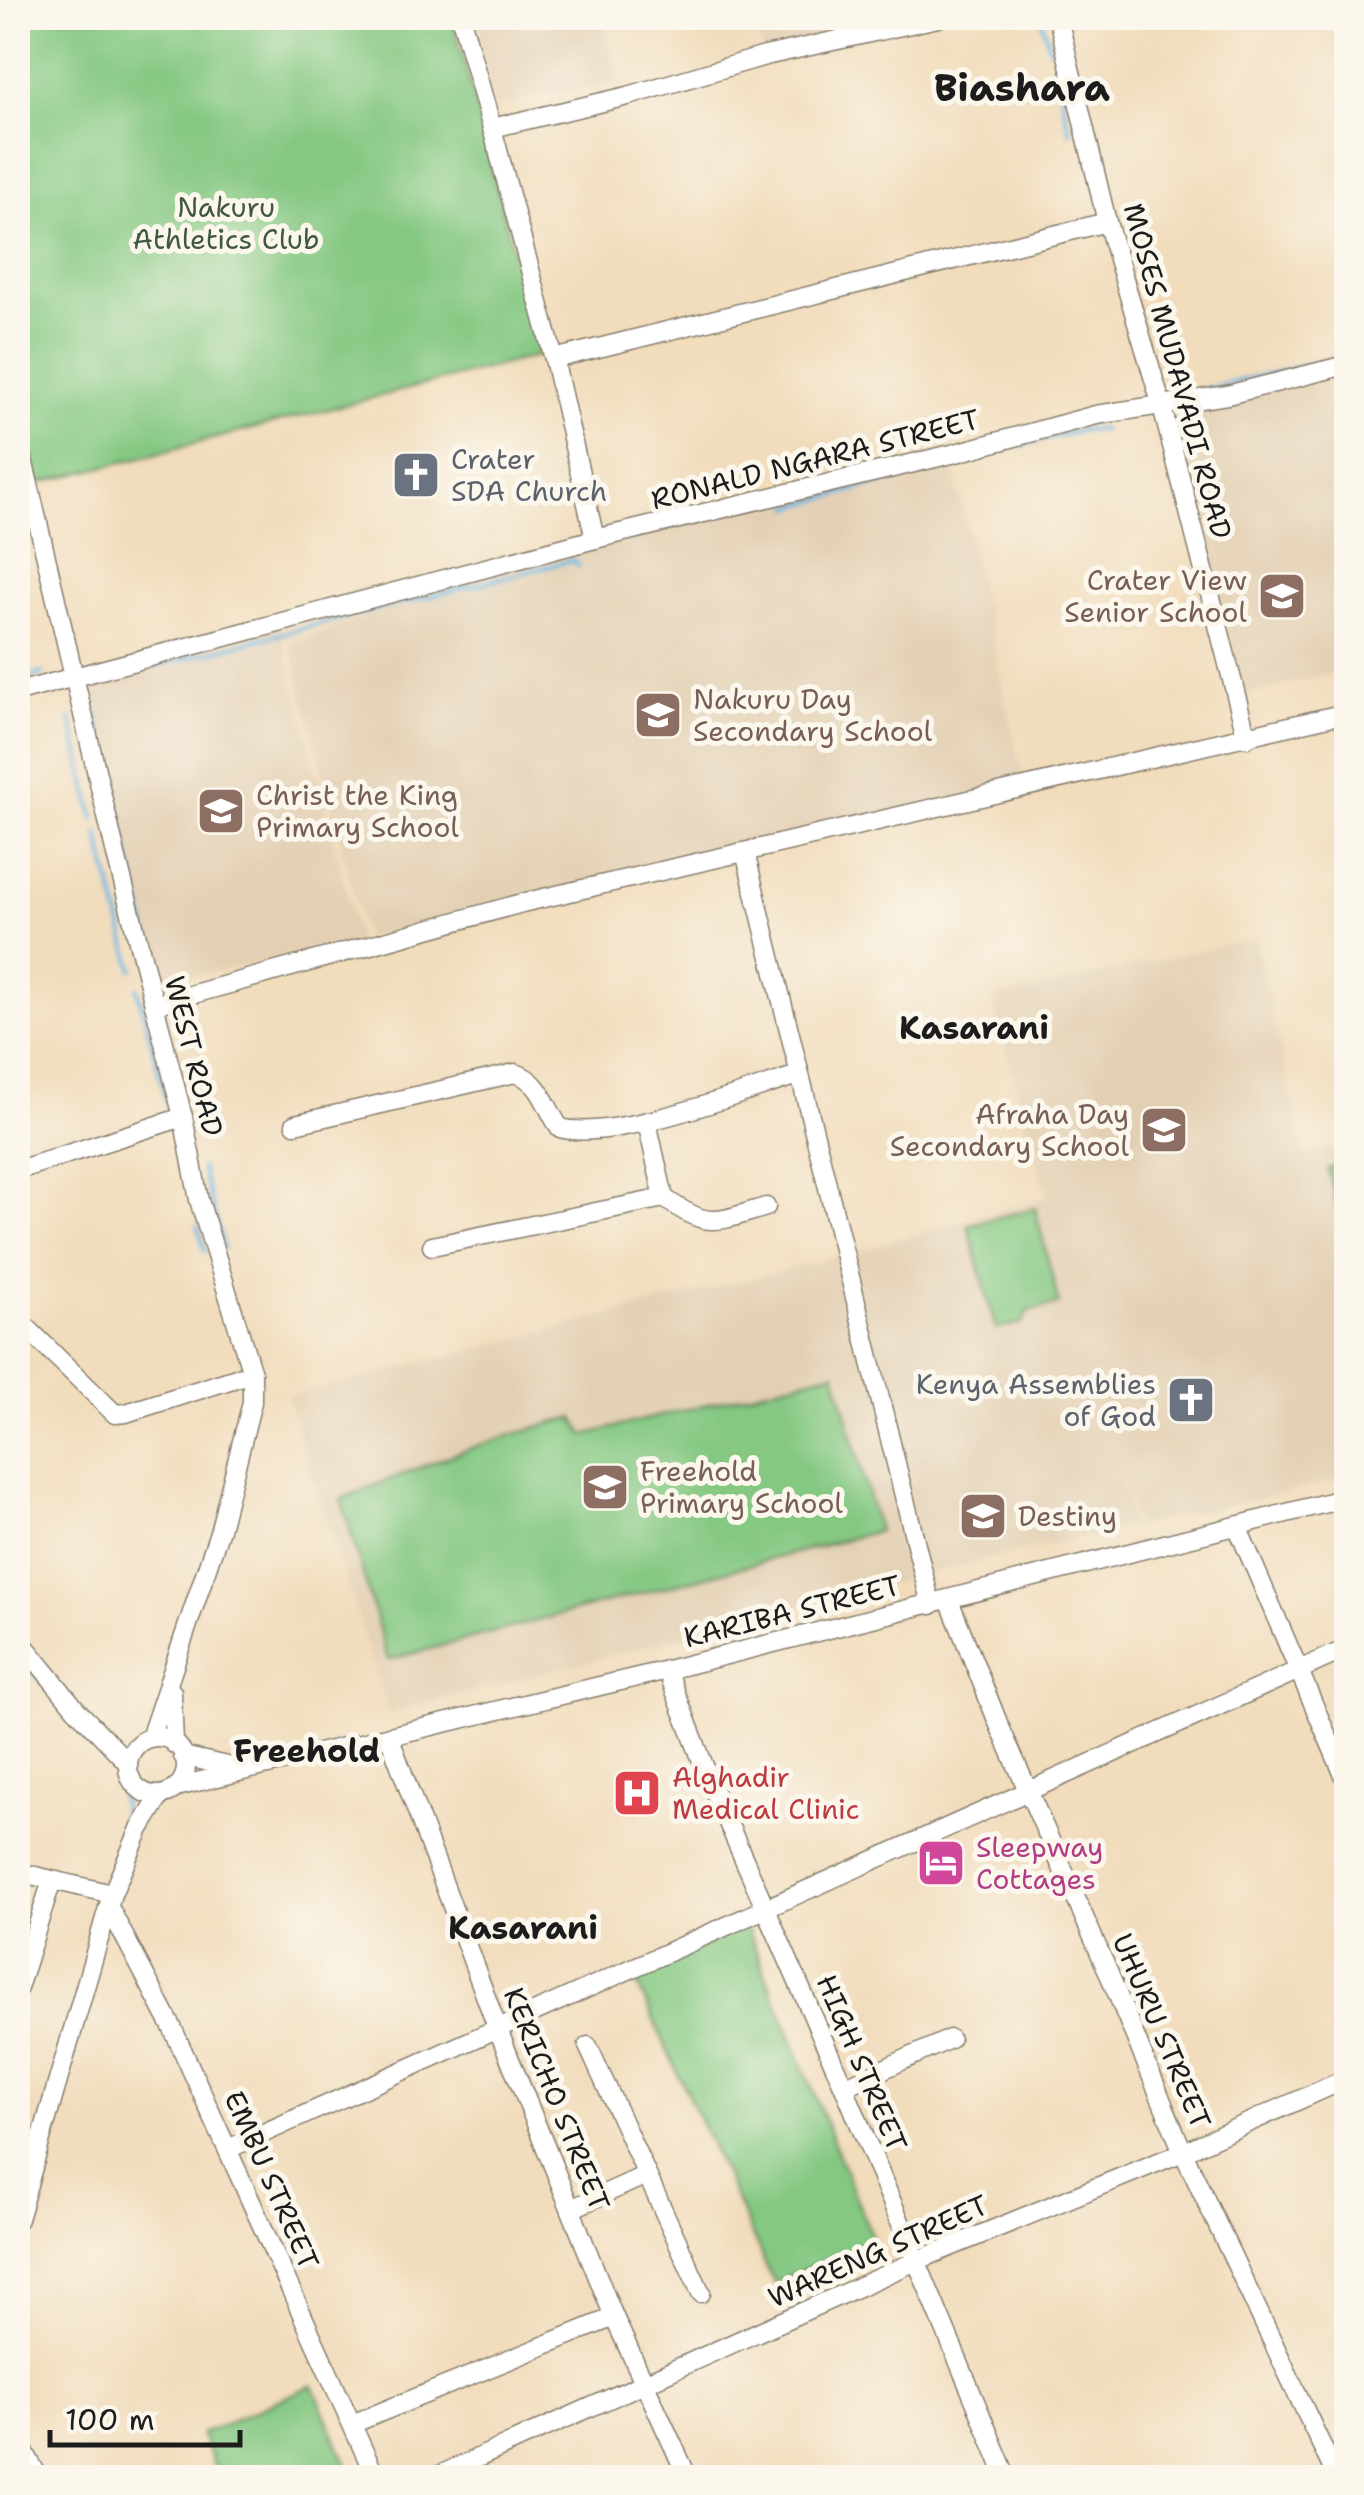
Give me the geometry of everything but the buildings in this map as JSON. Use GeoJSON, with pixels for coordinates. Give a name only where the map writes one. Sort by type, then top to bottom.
{"type":"FeatureCollection","features":[{"type":"Feature","properties":{"kind":"street"},"geometry":{"type":"LineString","coordinates":[[461,18],[554,359],[595,540]]}},
{"type":"Feature","properties":{"kind":"street"},"geometry":{"type":"LineString","coordinates":[[492,128],[628,96],[765,56],[938,18]]}},
{"type":"Feature","properties":{"kind":"street","name":"MOSES MUDAVADI ROAD"},"geometry":{"type":"LineString","coordinates":[[1058,18],[1107,222],[1161,403],[1247,738]]}},
{"type":"Feature","properties":{"kind":"street"},"geometry":{"type":"LineString","coordinates":[[554,359],[1107,222]]}},
{"type":"Feature","properties":{"kind":"street","name":"RONALD NGARA STREET"},"geometry":{"type":"LineString","coordinates":[[18,692],[595,540],[938,458],[1096,415],[1227,394],[1346,365]]}},
{"type":"Feature","properties":{"kind":"street","name":"WEST ROAD"},"geometry":{"type":"LineString","coordinates":[[18,438],[200,1200],[252,1374],[252,1402],[220,1529],[171,1681],[144,1741]]}},
{"type":"Feature","properties":{"kind":"street"},"geometry":{"type":"LineString","coordinates":[[154,1005],[447,922],[1346,713]]}},
{"type":"Feature","properties":{"kind":"street","name":"UHURU STREET"},"geometry":{"type":"LineString","coordinates":[[745,852],[798,1075],[940,1602],[1029,1792],[1184,2152],[1337,2478]]}},
{"type":"Feature","properties":{"kind":"street"},"geometry":{"type":"LineString","coordinates":[[296,1124],[515,1074],[525,1076],[542,1094],[560,1128],[578,1130],[647,1122],[798,1075]]}},
{"type":"Feature","properties":{"kind":"street"},"geometry":{"type":"LineString","coordinates":[[18,1170],[183,1117]]}},
{"type":"Feature","properties":{"kind":"street"},"geometry":{"type":"LineString","coordinates":[[647,1122],[664,1198],[689,1216],[708,1222],[766,1206]]}},
{"type":"Feature","properties":{"kind":"street"},"geometry":{"type":"LineString","coordinates":[[432,1246],[664,1198]]}},
{"type":"Feature","properties":{"kind":"street"},"geometry":{"type":"LineString","coordinates":[[18,1319],[116,1414],[252,1374]]}},
{"type":"Feature","properties":{"kind":"street","name":"KARIBA STREET"},"geometry":{"type":"LineString","coordinates":[[168,1791],[667,1670],[1346,1498]]}},
{"type":"Feature","properties":{"kind":"street"},"geometry":{"type":"LineString","coordinates":[[1237,1526],[1346,1780]]}},
{"type":"Feature","properties":{"kind":"street"},"geometry":{"type":"LineString","coordinates":[[18,1638],[76,1709],[128,1763],[130,1777],[138,1788],[140,1829]]}},
{"type":"Feature","properties":{"kind":"street"},"geometry":{"type":"LineString","coordinates":[[228,2150],[1346,1650]]}},
{"type":"Feature","properties":{"kind":"street","name":"HIGH STREET"},"geometry":{"type":"LineString","coordinates":[[667,1670],[765,1911],[844,2086],[1008,2478]]}},
{"type":"Feature","properties":{"kind":"street","name":"WEST ROAD"},"geometry":{"type":"LineString","coordinates":[[171,1681],[179,1750]]}},
{"type":"Feature","properties":{"kind":"street"},"geometry":{"type":"LineString","coordinates":[[97,1728],[144,1741],[162,1738],[179,1750],[249,1772]]}},
{"type":"Feature","properties":{"kind":"street","name":"KERICHO STREET"},"geometry":{"type":"LineString","coordinates":[[390,1736],[497,2027],[614,2317],[688,2478]]}},
{"type":"Feature","properties":{"kind":"street"},"geometry":{"type":"LineString","coordinates":[[128,1763],[144,1741]]}},
{"type":"Feature","properties":{"kind":"street"},"geometry":{"type":"LineString","coordinates":[[18,2219],[23,2182],[111,1902],[140,1829],[185,1772],[179,1750]]}},
{"type":"Feature","properties":{"kind":"street"},"geometry":{"type":"LineString","coordinates":[[138,1788],[168,1791]]}},
{"type":"Feature","properties":{"kind":"street"},"geometry":{"type":"LineString","coordinates":[[18,1872],[111,1902]]}},
{"type":"Feature","properties":{"kind":"street"},"geometry":{"type":"LineString","coordinates":[[18,1988],[52,1880]]}},
{"type":"Feature","properties":{"kind":"street","name":"EMBU STREET"},"geometry":{"type":"LineString","coordinates":[[111,1902],[172,2027],[376,2478]]}},
{"type":"Feature","properties":{"kind":"street"},"geometry":{"type":"LineString","coordinates":[[844,2086],[950,2039]]}},
{"type":"Feature","properties":{"kind":"street"},"geometry":{"type":"LineString","coordinates":[[588,2046],[702,2293]]}},
{"type":"Feature","properties":{"kind":"street","name":"WARENG STREET"},"geometry":{"type":"LineString","coordinates":[[433,2478],[916,2261],[1184,2152],[1346,2079]]}},
{"type":"Feature","properties":{"kind":"street"},"geometry":{"type":"LineString","coordinates":[[571,2209],[646,2175]]}},
{"type":"Feature","properties":{"kind":"street"},"geometry":{"type":"LineString","coordinates":[[352,2424],[614,2317]]}},
{"type":"Feature","properties":{"kind":"street"},"geometry":{"type":"LineString","coordinates":[[18,2440],[39,2478]]}},
{"type":"Feature","properties":{"kind":"shaded area"},"geometry":{"type":"Polygon","coordinates":[[[474,18],[604,18],[618,83],[495,105],[474,18]]]}},
{"type":"Feature","properties":{"kind":"shaded area"},"geometry":{"type":"Polygon","coordinates":[[[753,18],[911,18],[763,52],[753,18]]]}},
{"type":"Feature","properties":{"kind":"shaded area","name":"Crater View Senior School"},"geometry":{"type":"Polygon","coordinates":[[[1346,373],[1346,670],[1244,695],[1175,426],[1177,418],[1185,412],[1346,373]]]}},
{"type":"Feature","properties":{"kind":"shaded area","name":"Nakuru Day Secondary School"},"geometry":{"type":"Polygon","coordinates":[[[950,454],[1025,787],[365,938],[290,643],[596,538],[950,454]]]}},
{"type":"Feature","properties":{"kind":"shaded area","name":"Christ the King Primary School"},"geometry":{"type":"Polygon","coordinates":[[[279,625],[360,946],[151,982],[87,677],[279,625]]]}},
{"type":"Feature","properties":{"kind":"shaded area"},"geometry":{"type":"Polygon","coordinates":[[[1255,938],[1304,1153],[1346,1145],[1346,1479],[1135,1526],[1111,1436],[1132,1525],[389,1713],[287,1397],[832,1258],[1047,1197],[993,999],[1255,938]]]}},
{"type":"Feature","properties":{"kind":"shaded area","name":"Alghadir Medical Clinic"},"geometry":{"type":"Polygon","coordinates":[[[636,1771],[656,1808],[637,1817],[618,1779],[636,1771]]]}},
{"type":"Feature","properties":{"kind":"green space","name":"Nakuru Athletics Club"},"geometry":{"type":"Polygon","coordinates":[[[18,18],[453,18],[540,355],[29,486],[18,444],[18,18]]]}},
{"type":"Feature","properties":{"kind":"green space"},"geometry":{"type":"Polygon","coordinates":[[[1346,1164],[1346,1246],[1328,1169],[1346,1164]]]}},
{"type":"Feature","properties":{"kind":"green space"},"geometry":{"type":"Polygon","coordinates":[[[1035,1208],[1059,1304],[1028,1311],[1022,1323],[996,1329],[968,1225],[1035,1208]]]}},
{"type":"Feature","properties":{"kind":"green space"},"geometry":{"type":"Polygon","coordinates":[[[835,1372],[878,1531],[388,1660],[341,1499],[544,1425],[574,1418],[584,1435],[835,1372]]]}},
{"type":"Feature","properties":{"kind":"green space"},"geometry":{"type":"Polygon","coordinates":[[[746,1926],[873,2239],[774,2283],[635,1979],[746,1926]]]}},
{"type":"Feature","properties":{"kind":"green space"},"geometry":{"type":"Polygon","coordinates":[[[313,2385],[352,2477],[219,2477],[201,2434],[313,2385]]]}},
{"type":"Feature","properties":{"kind":"waterway"},"geometry":{"type":"LineString","coordinates":[[1041,18],[1050,50]]}},
{"type":"Feature","properties":{"kind":"waterway"},"geometry":{"type":"LineString","coordinates":[[1057,77],[1070,133]]}},
{"type":"Feature","properties":{"kind":"waterway"},"geometry":{"type":"LineString","coordinates":[[1200,390],[1346,356]]}},
{"type":"Feature","properties":{"kind":"waterway"},"geometry":{"type":"LineString","coordinates":[[1184,411],[1209,407]]}},
{"type":"Feature","properties":{"kind":"waterway"},"geometry":{"type":"LineString","coordinates":[[791,507],[1029,443],[1087,429],[1103,430]]}},
{"type":"Feature","properties":{"kind":"waterway"},"geometry":{"type":"LineString","coordinates":[[154,666],[573,560],[579,566]]}},
{"type":"Feature","properties":{"kind":"waterway"},"geometry":{"type":"LineString","coordinates":[[18,681],[43,673]]}},
{"type":"Feature","properties":{"kind":"waterway"},"geometry":{"type":"LineString","coordinates":[[96,712],[162,995]]}},
{"type":"Feature","properties":{"kind":"waterway"},"geometry":{"type":"LineString","coordinates":[[71,719],[94,818]]}},
{"type":"Feature","properties":{"kind":"waterway"},"geometry":{"type":"LineString","coordinates":[[98,833],[133,970]]}},
{"type":"Feature","properties":{"kind":"waterway"},"geometry":{"type":"LineString","coordinates":[[137,988],[170,1114]]}},
{"type":"Feature","properties":{"kind":"waterway"},"geometry":{"type":"LineString","coordinates":[[173,1125],[181,1154]]}},
{"type":"Feature","properties":{"kind":"waterway"},"geometry":{"type":"LineString","coordinates":[[201,1167],[224,1249]]}},
{"type":"Feature","properties":{"kind":"waterway"},"geometry":{"type":"LineString","coordinates":[[198,1226],[205,1251]]}},
{"type":"Feature","properties":{"kind":"waterway"},"geometry":{"type":"LineString","coordinates":[[18,1654],[51,1692]]}},
{"type":"Feature","properties":{"kind":"waterway"},"geometry":{"type":"LineString","coordinates":[[78,1724],[115,1774]]}},
{"type":"Feature","properties":{"kind":"waterway"},"geometry":{"type":"LineString","coordinates":[[119,1847],[125,1828],[120,1790]]}},
{"type":"Feature","properties":{"kind":"waterway"},"geometry":{"type":"LineString","coordinates":[[1336,2071],[1346,2067]]}},
{"type":"Feature","properties":{"kind":"waterway"},"geometry":{"type":"LineString","coordinates":[[18,2471],[21,2478]]}},
{"type":"Feature","properties":{"kind":"place","name":"Crater SDA Church"},"geometry":{"type":"Point","coordinates":[416,475]}},
{"type":"Feature","properties":{"kind":"place","name":"Crater View Senior School"},"geometry":{"type":"Point","coordinates":[1282,596]}},
{"type":"Feature","properties":{"kind":"place","name":"Nakuru Day Secondary School"},"geometry":{"type":"Point","coordinates":[658,715]}},
{"type":"Feature","properties":{"kind":"place","name":"Christ the King Primary School"},"geometry":{"type":"Point","coordinates":[221,811]}},
{"type":"Feature","properties":{"kind":"place","name":"Afraha Day Secondary School"},"geometry":{"type":"Point","coordinates":[1164,1130]}},
{"type":"Feature","properties":{"kind":"place","name":"Kenya Assemblies of God"},"geometry":{"type":"Point","coordinates":[1191,1400]}},
{"type":"Feature","properties":{"kind":"place","name":"Freehold Primary School"},"geometry":{"type":"Point","coordinates":[605,1487]}},
{"type":"Feature","properties":{"kind":"place","name":"Destiny"},"geometry":{"type":"Point","coordinates":[983,1516]}},
{"type":"Feature","properties":{"kind":"place","name":"Alghadir Medical Clinic"},"geometry":{"type":"Point","coordinates":[637,1793]}},
{"type":"Feature","properties":{"kind":"place","name":"Sleepway Cottages"},"geometry":{"type":"Point","coordinates":[941,1863]}},
{"type":"Feature","properties":{"kind":"district","name":"Biashara"},"geometry":{"type":"Point","coordinates":[1022,87]}},
{"type":"Feature","properties":{"kind":"district","name":"Kasarani"},"geometry":{"type":"Point","coordinates":[974,1027]}},
{"type":"Feature","properties":{"kind":"district","name":"Freehold"},"geometry":{"type":"Point","coordinates":[307,1750]}},
{"type":"Feature","properties":{"kind":"district","name":"Kasarani"},"geometry":{"type":"Point","coordinates":[523,1927]}}]}
